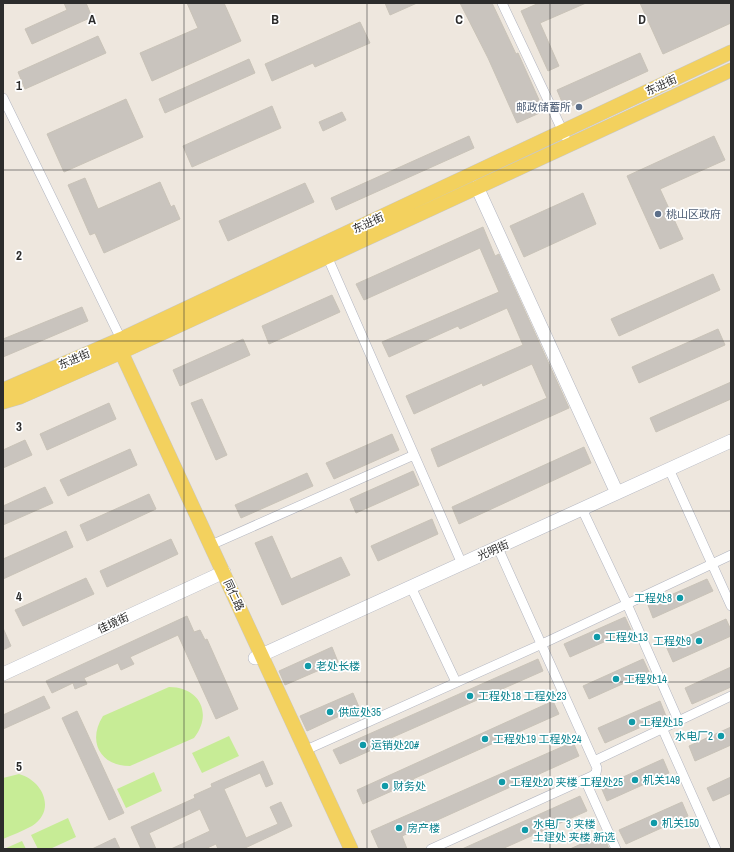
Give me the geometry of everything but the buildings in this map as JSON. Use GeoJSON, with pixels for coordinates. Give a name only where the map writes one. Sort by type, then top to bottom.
{"type":"FeatureCollection","features":[{"type":"Feature","properties":{"kind":"main road","name":"东进街"},"geometry":{"type":"LineString","coordinates":[[3,390],[117,346],[327,256],[477,187],[566,138],[731,52]]}},
{"type":"Feature","properties":{"kind":"main road","name":"东进街"},"geometry":{"type":"LineString","coordinates":[[3,402],[20,397],[117,346],[566,138],[731,70]]}},
{"type":"Feature","properties":{"kind":"main road","name":"同仁路"},"geometry":{"type":"LineString","coordinates":[[117,346],[211,545],[220,574]]}},
{"type":"Feature","properties":{"kind":"main road","name":"同仁路"},"geometry":{"type":"LineString","coordinates":[[117,346],[258,657],[341,849]]}},
{"type":"Feature","properties":{"kind":"main road","name":"同仁路"},"geometry":{"type":"LineString","coordinates":[[258,657],[306,750],[352,849]]}},
{"type":"Feature","properties":{"kind":"street"},"geometry":{"type":"LineString","coordinates":[[502,3],[566,138]]}},
{"type":"Feature","properties":{"kind":"street"},"geometry":{"type":"LineString","coordinates":[[3,98],[117,346]]}},
{"type":"Feature","properties":{"kind":"street"},"geometry":{"type":"LineString","coordinates":[[477,187],[617,493]]}},
{"type":"Feature","properties":{"kind":"street"},"geometry":{"type":"LineString","coordinates":[[327,256],[462,564]]}},
{"type":"Feature","properties":{"kind":"street","name":"光明街"},"geometry":{"type":"LineString","coordinates":[[258,657],[731,441]]}},
{"type":"Feature","properties":{"kind":"street"},"geometry":{"type":"LineString","coordinates":[[211,545],[414,454]]}},
{"type":"Feature","properties":{"kind":"street"},"geometry":{"type":"LineString","coordinates":[[669,469],[731,606]]}},
{"type":"Feature","properties":{"kind":"street"},"geometry":{"type":"LineString","coordinates":[[582,509],[627,604],[679,722]]}},
{"type":"Feature","properties":{"kind":"street"},"geometry":{"type":"LineString","coordinates":[[431,849],[585,780],[596,773],[597,768],[594,761],[498,548]]}},
{"type":"Feature","properties":{"kind":"street"},"geometry":{"type":"LineString","coordinates":[[306,750],[542,644],[731,556]]}},
{"type":"Feature","properties":{"kind":"street","name":"佳境街"},"geometry":{"type":"LineString","coordinates":[[3,674],[220,574]]}},
{"type":"Feature","properties":{"kind":"street"},"geometry":{"type":"LineString","coordinates":[[411,587],[456,682]]}},
{"type":"Feature","properties":{"kind":"street"},"geometry":{"type":"LineString","coordinates":[[594,761],[663,730],[731,696]]}},
{"type":"Feature","properties":{"kind":"street"},"geometry":{"type":"LineString","coordinates":[[663,730],[716,849]]}},
{"type":"Feature","properties":{"kind":"street"},"geometry":{"type":"LineString","coordinates":[[585,780],[616,849]]}},
{"type":"Feature","properties":{"kind":"green space"},"geometry":{"type":"Polygon","coordinates":[[[169,687],[180,688],[189,692],[196,697],[200,704],[203,711],[202,720],[200,729],[194,738],[130,766],[111,762],[104,757],[99,750],[96,734],[98,725],[103,716],[169,687]]]}},
{"type":"Feature","properties":{"kind":"green space"},"geometry":{"type":"Polygon","coordinates":[[[229,736],[239,756],[202,773],[192,753],[229,736]]]}},
{"type":"Feature","properties":{"kind":"green space"},"geometry":{"type":"Polygon","coordinates":[[[154,772],[162,791],[126,808],[117,789],[154,772]]]}},
{"type":"Feature","properties":{"kind":"green space"},"geometry":{"type":"Polygon","coordinates":[[[19,774],[35,783],[40,790],[44,797],[44,813],[32,826],[3,839],[3,778],[19,774]]]}},
{"type":"Feature","properties":{"kind":"green space"},"geometry":{"type":"Polygon","coordinates":[[[68,818],[76,837],[50,849],[38,849],[31,835],[68,818]]]}},
{"type":"Feature","properties":{"kind":"green space"},"geometry":{"type":"Polygon","coordinates":[[[22,841],[26,849],[4,849],[22,841]]]}},
{"type":"Feature","properties":{"kind":"place","name":"邮政储蓄所"},"geometry":{"type":"Point","coordinates":[579,107]}},
{"type":"Feature","properties":{"kind":"place","name":"桃山区政府"},"geometry":{"type":"Point","coordinates":[658,214]}},
{"type":"Feature","properties":{"kind":"place","name":"工程处8"},"geometry":{"type":"Point","coordinates":[680,598]}},
{"type":"Feature","properties":{"kind":"place","name":"工程处13"},"geometry":{"type":"Point","coordinates":[597,637]}},
{"type":"Feature","properties":{"kind":"place","name":"工程处9"},"geometry":{"type":"Point","coordinates":[699,641]}},
{"type":"Feature","properties":{"kind":"place","name":"老处长楼"},"geometry":{"type":"Point","coordinates":[308,666]}},
{"type":"Feature","properties":{"kind":"place","name":"工程处14"},"geometry":{"type":"Point","coordinates":[616,679]}},
{"type":"Feature","properties":{"kind":"place","name":"工程处18 工程处23"},"geometry":{"type":"Point","coordinates":[470,696]}},
{"type":"Feature","properties":{"kind":"place","name":"供应处35"},"geometry":{"type":"Point","coordinates":[330,712]}},
{"type":"Feature","properties":{"kind":"place","name":"工程处15"},"geometry":{"type":"Point","coordinates":[632,722]}},
{"type":"Feature","properties":{"kind":"place","name":"水电厂2"},"geometry":{"type":"Point","coordinates":[721,736]}},
{"type":"Feature","properties":{"kind":"place","name":"工程处19 工程处24"},"geometry":{"type":"Point","coordinates":[485,739]}},
{"type":"Feature","properties":{"kind":"place","name":"运销处20#"},"geometry":{"type":"Point","coordinates":[363,745]}},
{"type":"Feature","properties":{"kind":"place","name":"机关149"},"geometry":{"type":"Point","coordinates":[635,780]}},
{"type":"Feature","properties":{"kind":"place","name":"工程处20 夹楼 工程处25"},"geometry":{"type":"Point","coordinates":[502,782]}},
{"type":"Feature","properties":{"kind":"place","name":"财务处"},"geometry":{"type":"Point","coordinates":[385,786]}},
{"type":"Feature","properties":{"kind":"place","name":"机关150"},"geometry":{"type":"Point","coordinates":[654,823]}},
{"type":"Feature","properties":{"kind":"place","name":"房产楼"},"geometry":{"type":"Point","coordinates":[399,828]}},
{"type":"Feature","properties":{"kind":"place","name":"水电厂3 夹楼 土建处 夹楼 新选"},"geometry":{"type":"Point","coordinates":[525,830]}}]}
